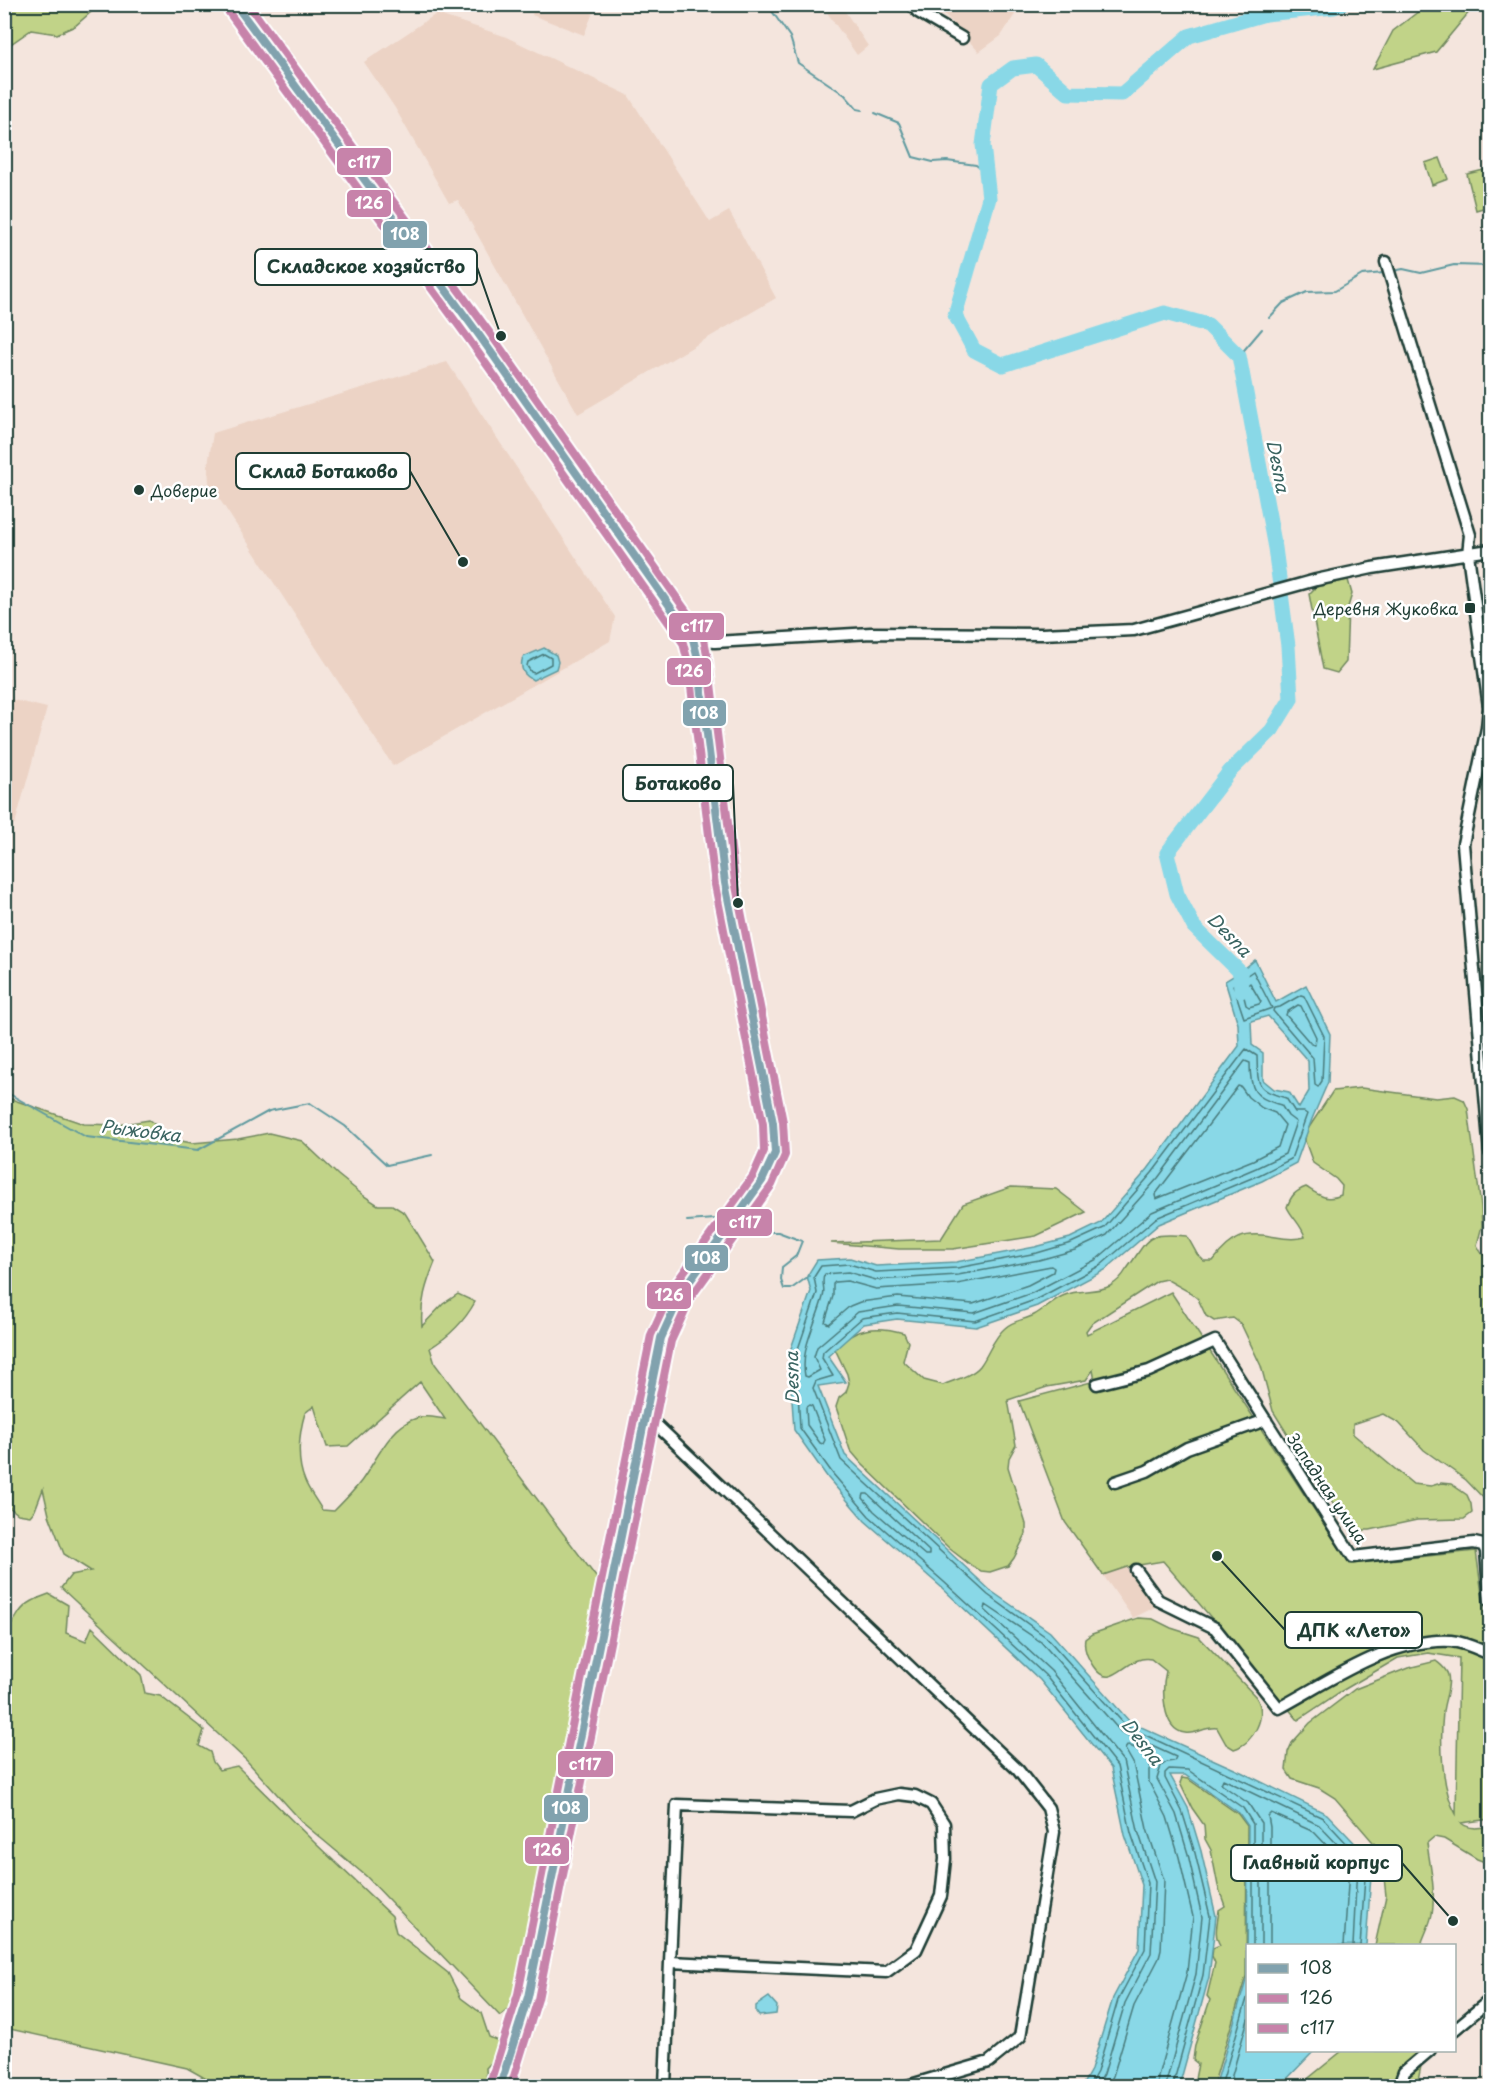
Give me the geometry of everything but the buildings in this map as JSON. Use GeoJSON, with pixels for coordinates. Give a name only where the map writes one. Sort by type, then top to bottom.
{"type":"FeatureCollection","features":[{"type":"Feature","properties":{"kind":"main road"},"geometry":{"type":"LineString","coordinates":[[235,4],[479,335],[693,639],[698,660],[725,883],[770,1107],[774,1157],[762,1181],[682,1292],[661,1338],[528,1997],[500,2086]]}},
{"type":"Feature","properties":{"kind":"street"},"geometry":{"type":"LineString","coordinates":[[912,4],[918,12],[963,38]]}},
{"type":"Feature","properties":{"kind":"street"},"geometry":{"type":"LineString","coordinates":[[1386,262],[1470,535],[1468,554],[1489,707],[1487,728],[1463,844],[1491,1152]]}},
{"type":"Feature","properties":{"kind":"street"},"geometry":{"type":"LineString","coordinates":[[693,639],[715,642],[871,633],[1042,634],[1134,630],[1316,580],[1372,568],[1491,550]]}},
{"type":"Feature","properties":{"kind":"street","name":"Западная улица"},"geometry":{"type":"LineString","coordinates":[[1097,1384],[1149,1371],[1215,1341],[1353,1557],[1474,1543],[1483,1545],[1486,1551],[1491,1601]]}},
{"type":"Feature","properties":{"kind":"street"},"geometry":{"type":"LineString","coordinates":[[645,1414],[1018,1770],[1048,1808],[1054,1832],[1020,2037],[989,2062],[907,2086]]}},
{"type":"Feature","properties":{"kind":"street"},"geometry":{"type":"LineString","coordinates":[[1115,1482],[1147,1471],[1187,1448],[1266,1420]]}},
{"type":"Feature","properties":{"kind":"street"},"geometry":{"type":"LineString","coordinates":[[1136,1570],[1158,1600],[1215,1629],[1280,1708],[1384,1653],[1429,1642],[1453,1641],[1491,1653]]}},
{"type":"Feature","properties":{"kind":"street"},"geometry":{"type":"LineString","coordinates":[[665,2086],[670,1962],[677,1804],[850,1811],[875,1799],[899,1794],[915,1796],[931,1804],[944,1824],[945,1859],[941,1896],[916,1950],[886,1972],[670,1962]]}},
{"type":"Feature","properties":{"kind":"street"},"geometry":{"type":"LineString","coordinates":[[1456,2029],[1491,2000]]}},
{"type":"Feature","properties":{"kind":"street"},"geometry":{"type":"LineString","coordinates":[[1399,2086],[1404,2072],[1428,2052]]}},
{"type":"Feature","properties":{"kind":"shaded area"},"geometry":{"type":"Polygon","coordinates":[[[535,4],[596,5],[584,35],[532,15],[535,4]]]}},
{"type":"Feature","properties":{"kind":"shaded area"},"geometry":{"type":"Polygon","coordinates":[[[808,5],[841,5],[868,46],[857,55],[826,11],[808,5]]]}},
{"type":"Feature","properties":{"kind":"shaded area"},"geometry":{"type":"Polygon","coordinates":[[[936,5],[1021,5],[1001,36],[979,52],[936,5]]]}},
{"type":"Feature","properties":{"kind":"shaded area"},"geometry":{"type":"Polygon","coordinates":[[[436,14],[504,36],[628,95],[710,222],[729,211],[776,298],[578,414],[458,200],[449,203],[395,108],[364,62],[436,14]]]}},
{"type":"Feature","properties":{"kind":"shaded area"},"geometry":{"type":"Polygon","coordinates":[[[447,362],[615,617],[610,641],[393,766],[209,483],[208,465],[213,433],[447,362]]]}},
{"type":"Feature","properties":{"kind":"shaded area"},"geometry":{"type":"Polygon","coordinates":[[[5,698],[47,708],[15,824],[5,821],[5,698]]]}},
{"type":"Feature","properties":{"kind":"shaded area"},"geometry":{"type":"Polygon","coordinates":[[[1127,1567],[1155,1607],[1133,1618],[1103,1575],[1127,1567]]]}},
{"type":"Feature","properties":{"kind":"green space"},"geometry":{"type":"Polygon","coordinates":[[[5,4],[99,5],[75,26],[57,34],[31,30],[5,48],[5,4]]]}},
{"type":"Feature","properties":{"kind":"green space"},"geometry":{"type":"Polygon","coordinates":[[[1427,5],[1475,5],[1436,52],[1373,69],[1393,31],[1427,5]]]}},
{"type":"Feature","properties":{"kind":"green space"},"geometry":{"type":"Polygon","coordinates":[[[1440,158],[1448,179],[1432,185],[1425,163],[1440,158]]]}},
{"type":"Feature","properties":{"kind":"green space"},"geometry":{"type":"Polygon","coordinates":[[[1488,169],[1490,206],[1476,210],[1467,174],[1488,169]]]}},
{"type":"Feature","properties":{"kind":"green space"},"geometry":{"type":"Polygon","coordinates":[[[1348,580],[1352,594],[1348,607],[1346,662],[1337,673],[1323,669],[1309,594],[1316,587],[1348,580]]]}},
{"type":"Feature","properties":{"kind":"green space"},"geometry":{"type":"Polygon","coordinates":[[[1361,1088],[1436,1098],[1455,1096],[1464,1100],[1468,1109],[1481,1207],[1482,1226],[1477,1245],[1482,1254],[1490,1258],[1490,1505],[1466,1480],[1424,1450],[1399,1423],[1383,1414],[1353,1424],[1353,1434],[1413,1484],[1431,1486],[1441,1483],[1451,1484],[1467,1495],[1472,1513],[1464,1519],[1417,1520],[1370,1530],[1352,1527],[1318,1483],[1273,1411],[1261,1366],[1241,1324],[1233,1318],[1214,1321],[1206,1316],[1198,1299],[1166,1279],[1157,1281],[1091,1324],[1086,1331],[1087,1334],[1171,1292],[1350,1564],[1476,1551],[1490,1652],[1490,1819],[1461,1823],[1471,1828],[1490,1826],[1490,1864],[1477,1859],[1444,1839],[1434,1837],[1427,1843],[1433,1905],[1421,1944],[1375,1944],[1386,1896],[1379,1849],[1335,1798],[1319,1788],[1292,1779],[1286,1770],[1288,1752],[1292,1743],[1310,1723],[1355,1689],[1408,1668],[1436,1661],[1446,1670],[1449,1680],[1443,1712],[1442,1751],[1447,1791],[1456,1814],[1459,1658],[1428,1653],[1398,1658],[1298,1720],[1163,1561],[1127,1567],[1103,1575],[1065,1522],[1019,1401],[1095,1381],[1093,1370],[1086,1380],[1047,1387],[1008,1400],[1016,1445],[1009,1458],[1008,1467],[1026,1524],[1026,1534],[1008,1566],[990,1572],[981,1571],[972,1566],[950,1549],[862,1464],[850,1450],[836,1407],[849,1383],[835,1349],[858,1332],[884,1329],[904,1333],[908,1342],[903,1361],[924,1380],[943,1385],[977,1369],[997,1336],[1008,1325],[1034,1315],[1065,1295],[1099,1290],[1113,1284],[1123,1275],[1144,1245],[1154,1237],[1187,1236],[1197,1254],[1204,1261],[1213,1261],[1226,1246],[1247,1235],[1290,1239],[1305,1237],[1287,1207],[1296,1192],[1306,1187],[1323,1197],[1331,1198],[1341,1195],[1342,1186],[1313,1163],[1305,1141],[1306,1132],[1333,1091],[1361,1088]]]}},
{"type":"Feature","properties":{"kind":"green space"},"geometry":{"type":"Polygon","coordinates":[[[5,1097],[84,1124],[118,1125],[149,1120],[176,1140],[192,1143],[238,1139],[269,1133],[302,1141],[364,1196],[378,1205],[392,1205],[405,1213],[435,1262],[424,1294],[422,1326],[443,1304],[458,1294],[475,1302],[456,1328],[430,1348],[435,1364],[596,1577],[606,1585],[606,1595],[599,1604],[519,1984],[512,2006],[500,2016],[366,1876],[304,1824],[247,1761],[61,1588],[71,1575],[91,1571],[64,1554],[49,1515],[43,1489],[35,1510],[30,1516],[18,1514],[5,1504],[5,1097]],[[420,1382],[348,1446],[327,1447],[314,1406],[305,1413],[299,1456],[307,1485],[322,1510],[334,1511],[349,1496],[392,1435],[408,1422],[421,1417],[445,1419],[420,1382]]]}},
{"type":"Feature","properties":{"kind":"green space"},"geometry":{"type":"Polygon","coordinates":[[[1011,1187],[1056,1189],[1086,1212],[1036,1236],[953,1249],[899,1249],[831,1243],[941,1239],[963,1204],[1011,1187]]]}},
{"type":"Feature","properties":{"kind":"green space"},"geometry":{"type":"Polygon","coordinates":[[[49,1594],[68,1605],[66,1633],[86,1641],[92,1627],[141,1675],[145,1693],[160,1696],[204,1730],[199,1746],[210,1752],[219,1770],[237,1766],[392,1916],[396,1932],[448,1973],[461,1998],[481,2013],[489,2037],[501,2042],[499,2054],[486,2068],[487,2086],[219,2086],[187,2068],[5,2028],[5,1633],[25,1606],[49,1594]]]}},
{"type":"Feature","properties":{"kind":"green space"},"geometry":{"type":"Polygon","coordinates":[[[1138,1618],[1153,1619],[1171,1628],[1199,1637],[1256,1697],[1260,1720],[1248,1741],[1234,1749],[1226,1744],[1217,1728],[1193,1733],[1177,1730],[1171,1724],[1165,1707],[1166,1671],[1151,1659],[1134,1662],[1113,1675],[1100,1674],[1085,1650],[1085,1639],[1092,1634],[1138,1618]]]}},
{"type":"Feature","properties":{"kind":"green space"},"geometry":{"type":"Polygon","coordinates":[[[1182,1778],[1188,1779],[1238,1814],[1247,1826],[1246,1976],[1214,2083],[1208,2086],[1203,2086],[1195,2079],[1198,2064],[1193,2060],[1195,2045],[1210,2000],[1207,1996],[1215,1963],[1212,1956],[1213,1948],[1220,1945],[1216,1932],[1219,1910],[1225,1906],[1218,1886],[1211,1850],[1205,1839],[1204,1825],[1192,1808],[1180,1783],[1182,1778]]]}},
{"type":"Feature","properties":{"kind":"green space"},"geometry":{"type":"Polygon","coordinates":[[[1341,2052],[1424,2052],[1417,2086],[1299,2086],[1341,2052]]]}},
{"type":"Feature","properties":{"kind":"water"},"geometry":{"type":"Polygon","coordinates":[[[544,648],[556,655],[558,662],[556,669],[533,680],[523,671],[521,665],[523,657],[544,648]]]}},
{"type":"Feature","properties":{"kind":"water"},"geometry":{"type":"Polygon","coordinates":[[[1255,960],[1276,1002],[1306,985],[1330,1034],[1328,1082],[1296,1163],[1262,1181],[1159,1224],[1105,1270],[1037,1306],[976,1327],[897,1319],[864,1324],[828,1356],[846,1382],[818,1386],[845,1455],[991,1591],[1050,1632],[1130,1722],[1327,1814],[1372,1861],[1366,1944],[1247,1944],[1248,1826],[1239,1813],[1185,1775],[1170,1775],[1188,1808],[1216,1916],[1209,1977],[1180,2083],[1183,2086],[1082,2086],[1091,2070],[1113,1998],[1139,1949],[1142,1885],[1125,1835],[1111,1768],[1040,1680],[940,1586],[865,1521],[828,1478],[794,1430],[789,1354],[811,1291],[807,1276],[817,1260],[850,1258],[876,1266],[956,1262],[1070,1238],[1101,1223],[1148,1169],[1239,1046],[1238,1024],[1225,981],[1255,960]],[[1268,1016],[1251,1021],[1252,1045],[1263,1053],[1263,1080],[1274,1089],[1289,1092],[1299,1108],[1309,1091],[1308,1061],[1268,1016]]]}},
{"type":"Feature","properties":{"kind":"water"},"geometry":{"type":"Polygon","coordinates":[[[1246,1980],[1246,2052],[1313,2052],[1280,2086],[1213,2086],[1216,2084],[1246,1980]]]}},
{"type":"Feature","properties":{"kind":"water"},"geometry":{"type":"Polygon","coordinates":[[[769,1997],[777,2006],[776,2014],[759,2016],[756,2006],[769,1997]]]}},
{"type":"Feature","properties":{"kind":"waterway"},"geometry":{"type":"LineString","coordinates":[[767,4],[790,37],[798,63],[845,95],[857,109],[862,110]]}},
{"type":"Feature","properties":{"kind":"waterway","name":"Desna"},"geometry":{"type":"LineString","coordinates":[[1241,991],[1240,972],[1194,927],[1177,894],[1167,853],[1230,771],[1272,730],[1291,699],[1288,646],[1275,548],[1239,356],[1208,325],[1165,313],[1003,365],[974,350],[955,315],[989,198],[983,145],[991,84],[1013,68],[1036,65],[1068,93],[1122,94],[1189,36],[1265,14],[1334,7],[1341,4]]}},
{"type":"Feature","properties":{"kind":"waterway"},"geometry":{"type":"LineString","coordinates":[[875,113],[899,123],[913,157],[933,162],[947,161],[976,165],[986,173]]}},
{"type":"Feature","properties":{"kind":"waterway"},"geometry":{"type":"LineString","coordinates":[[1393,271],[1403,269],[1421,273],[1454,265],[1490,266]]}},
{"type":"Feature","properties":{"kind":"waterway"},"geometry":{"type":"LineString","coordinates":[[1269,318],[1283,303],[1307,292],[1335,291],[1362,275],[1384,273]]}},
{"type":"Feature","properties":{"kind":"waterway"},"geometry":{"type":"LineString","coordinates":[[1239,356],[1262,329]]}},
{"type":"Feature","properties":{"kind":"waterway","name":"Рыжовка"},"geometry":{"type":"LineString","coordinates":[[4,1091],[86,1137],[198,1150],[269,1111],[310,1103],[345,1126],[387,1165],[432,1155]]}},
{"type":"Feature","properties":{"kind":"waterway","name":"Рыжовка"},"geometry":{"type":"LineString","coordinates":[[687,1221],[729,1218]]}},
{"type":"Feature","properties":{"kind":"waterway","name":"Рыжовка"},"geometry":{"type":"LineString","coordinates":[[748,1232],[778,1232],[802,1241],[796,1256],[782,1267],[781,1280],[784,1289],[791,1289],[809,1276]]}},
{"type":"Feature","properties":{"kind":"transit line","name":"108"},"geometry":{"type":"LineString","coordinates":[[235,4],[479,335],[693,639],[698,660],[725,883],[773,1123],[775,1153],[762,1181],[682,1292],[661,1338],[528,1997],[500,2086]]}},
{"type":"Feature","properties":{"kind":"transit line","name":"с117"},"geometry":{"type":"LineString","coordinates":[[248,4],[487,329],[703,635],[708,659],[735,881],[783,1122],[785,1155],[772,1185],[691,1297],[671,1341],[538,1999],[511,2086]]}},
{"type":"Feature","properties":{"kind":"transit line","name":"126"},"geometry":{"type":"LineString","coordinates":[[227,10],[470,341],[683,643],[688,662],[715,885],[763,1124],[764,1151],[753,1176],[673,1287],[651,1335],[518,1994],[490,2083]]}},
{"type":"Feature","properties":{"kind":"place","name":"Складское хозяйство"},"geometry":{"type":"Point","coordinates":[501,336]}},
{"type":"Feature","properties":{"kind":"place","name":"Доверие"},"geometry":{"type":"Point","coordinates":[139,490]}},
{"type":"Feature","properties":{"kind":"place","name":"Склад Ботаково"},"geometry":{"type":"Point","coordinates":[463,562]}},
{"type":"Feature","properties":{"kind":"place","name":"Деревня Жуковка"},"geometry":{"type":"Point","coordinates":[1470,608]}},
{"type":"Feature","properties":{"kind":"place","name":"Ботаково"},"geometry":{"type":"Point","coordinates":[738,903]}},
{"type":"Feature","properties":{"kind":"place","name":"ДПК «Лето»"},"geometry":{"type":"Point","coordinates":[1217,1556]}},
{"type":"Feature","properties":{"kind":"place","name":"Главный корпус"},"geometry":{"type":"Point","coordinates":[1453,1921]}}]}
